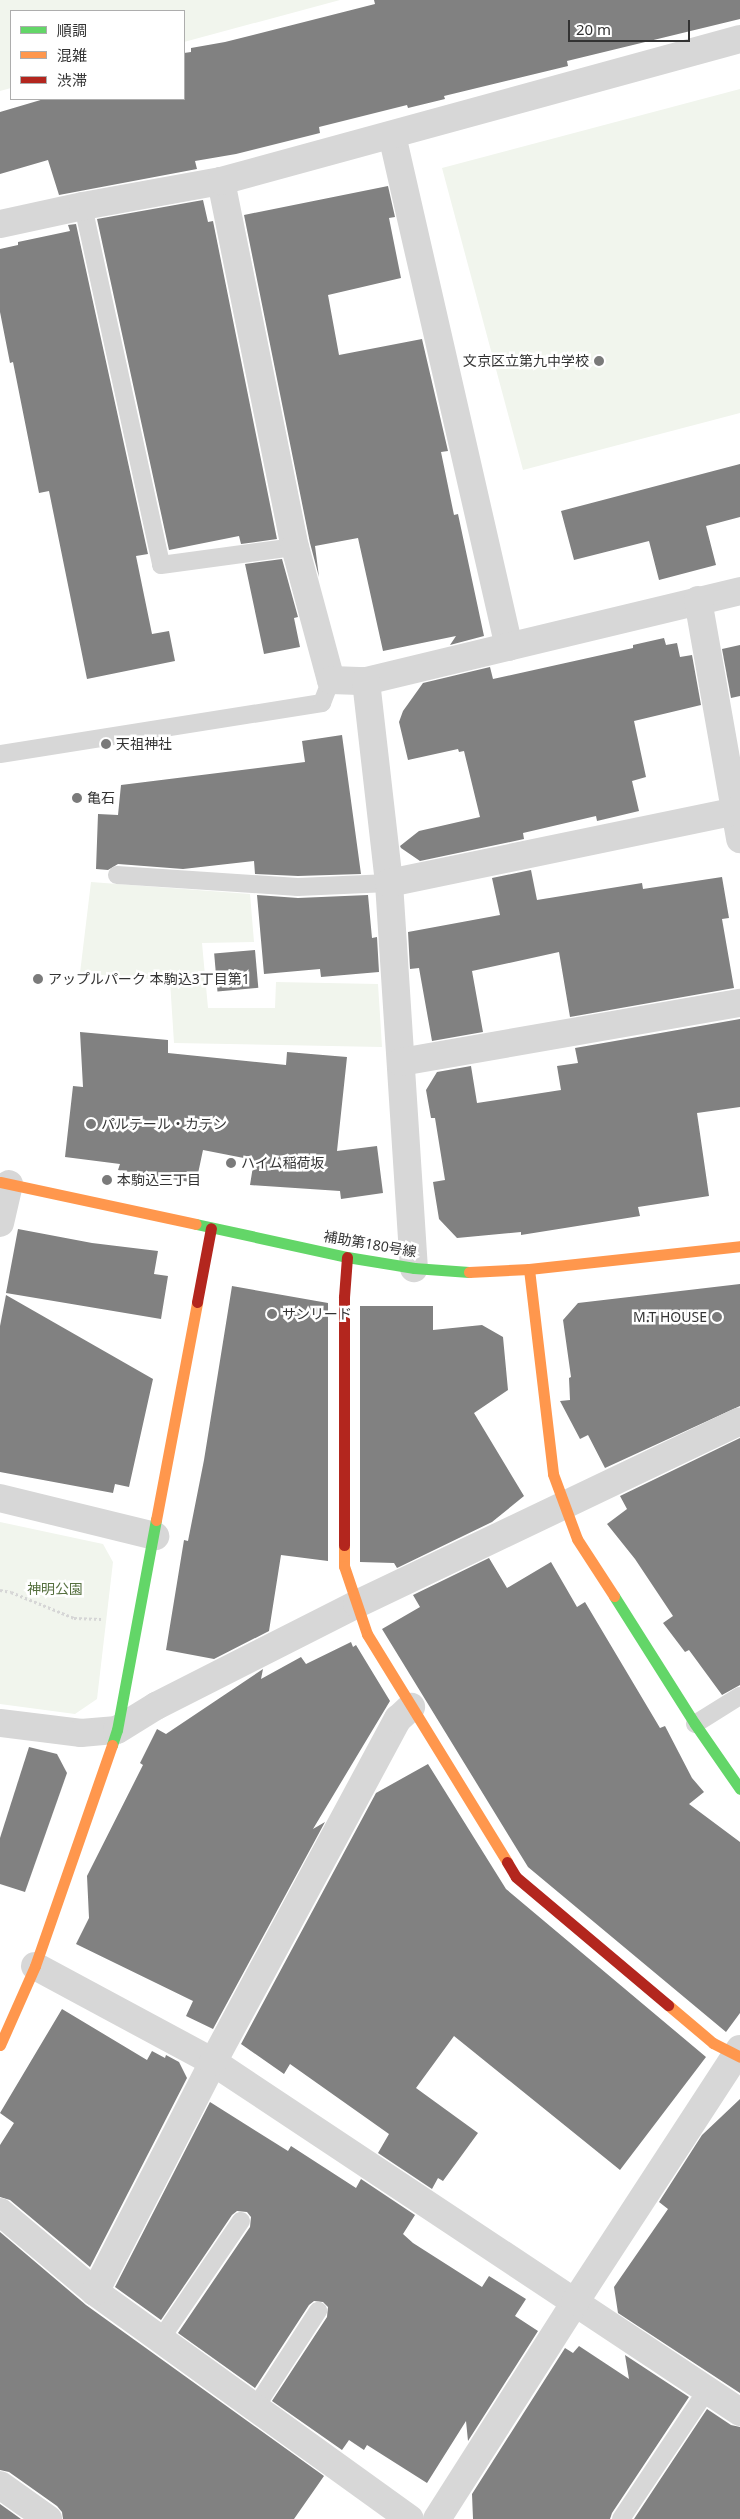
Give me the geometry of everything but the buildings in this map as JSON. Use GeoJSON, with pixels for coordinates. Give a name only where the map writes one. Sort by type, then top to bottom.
{"type":"FeatureCollection","features":[{"type":"Feature","properties":{"kind":"street"},"geometry":{"type":"LineString","coordinates":[[0,224],[83,206],[221,181],[740,39]]}},
{"type":"Feature","properties":{"kind":"street"},"geometry":{"type":"LineString","coordinates":[[392,135],[509,647]]}},
{"type":"Feature","properties":{"kind":"street"},"geometry":{"type":"LineString","coordinates":[[221,181],[295,547],[331,680],[366,681],[698,600],[740,592]]}},
{"type":"Feature","properties":{"kind":"street"},"geometry":{"type":"LineString","coordinates":[[698,600],[738,810],[740,839]]}},
{"type":"Feature","properties":{"kind":"street"},"geometry":{"type":"LineString","coordinates":[[366,681],[390,882],[414,1268]]}},
{"type":"Feature","properties":{"kind":"street"},"geometry":{"type":"LineString","coordinates":[[390,882],[738,810]]}},
{"type":"Feature","properties":{"kind":"street"},"geometry":{"type":"LineString","coordinates":[[401,1062],[740,1003]]}},
{"type":"Feature","properties":{"kind":"street"},"geometry":{"type":"LineString","coordinates":[[0,1223],[4,1183]]}},
{"type":"Feature","properties":{"kind":"street","name":"補助第180号線"},"geometry":{"type":"LineString","coordinates":[[4,1183],[347,1257],[414,1268],[466,1272],[529,1270],[740,1246]]}},
{"type":"Feature","properties":{"kind":"street"},"geometry":{"type":"LineString","coordinates":[[0,2045],[35,1966],[117,1730],[155,1536],[211,1228]]}},
{"type":"Feature","properties":{"kind":"street"},"geometry":{"type":"LineString","coordinates":[[347,1257],[344,1297],[344,1566],[367,1634],[516,1877],[713,2043],[739,2054],[575,2302],[437,2519]]}},
{"type":"Feature","properties":{"kind":"street"},"geometry":{"type":"LineString","coordinates":[[529,1270],[553,1474],[577,1539],[694,1724],[740,1789]]}},
{"type":"Feature","properties":{"kind":"street"},"geometry":{"type":"LineString","coordinates":[[0,1723],[81,1733],[117,1730],[156,1706],[358,1604],[563,1504],[740,1421]]}},
{"type":"Feature","properties":{"kind":"street"},"geometry":{"type":"LineString","coordinates":[[0,1498],[155,1536]]}},
{"type":"Feature","properties":{"kind":"street"},"geometry":{"type":"LineString","coordinates":[[95,2292],[213,2062],[398,1719],[411,1707]]}},
{"type":"Feature","properties":{"kind":"street"},"geometry":{"type":"LineString","coordinates":[[35,1966],[213,2062],[740,2412]]}},
{"type":"Feature","properties":{"kind":"street"},"geometry":{"type":"LineString","coordinates":[[0,2212],[95,2292],[410,2519]]}},
{"type":"Feature","properties":{"kind":"street"},"geometry":{"type":"LineString","coordinates":[[0,2484],[48,2519]]}},
{"type":"Feature","properties":{"kind":"lane"},"geometry":{"type":"LineString","coordinates":[[83,206],[161,565],[295,547]]}},
{"type":"Feature","properties":{"kind":"lane"},"geometry":{"type":"LineString","coordinates":[[0,754],[322,702],[331,680]]}},
{"type":"Feature","properties":{"kind":"lane"},"geometry":{"type":"LineString","coordinates":[[117,875],[298,887],[390,882]]}},
{"type":"Feature","properties":{"kind":"lane"},"geometry":{"type":"LineString","coordinates":[[694,1724],[740,1696]]}},
{"type":"Feature","properties":{"kind":"lane"},"geometry":{"type":"LineString","coordinates":[[160,2340],[241,2221]]}},
{"type":"Feature","properties":{"kind":"lane"},"geometry":{"type":"LineString","coordinates":[[255,2408],[318,2311]]}},
{"type":"Feature","properties":{"kind":"lane"},"geometry":{"type":"LineString","coordinates":[[621,2519],[707,2390]]}},
{"type":"Feature","properties":{"kind":"path"},"geometry":{"type":"LineString","coordinates":[[0,1590],[11,1592],[74,1618],[88,1620],[106,1618]]}},
{"type":"Feature","properties":{"kind":"green space"},"geometry":{"type":"Polygon","coordinates":[[[0,0],[340,0],[185,42],[185,10],[10,10],[10,88],[0,91],[0,0]]]}},
{"type":"Feature","properties":{"kind":"green space"},"geometry":{"type":"Polygon","coordinates":[[[740,89],[740,413],[523,470],[442,168],[740,89]]]}},
{"type":"Feature","properties":{"kind":"green space"},"geometry":{"type":"Polygon","coordinates":[[[91,882],[250,894],[254,942],[202,943],[208,1008],[275,1008],[276,982],[378,984],[382,1047],[174,1043],[170,981],[80,973],[91,882]]]}},
{"type":"Feature","properties":{"kind":"green space","name":"神明公園"},"geometry":{"type":"Polygon","coordinates":[[[0,1522],[103,1544],[113,1562],[97,1699],[75,1714],[0,1704],[0,1522]]]}},
{"type":"Feature","properties":{"kind":"traffic: fast"},"geometry":{"type":"LineString","coordinates":[[196,1224],[347,1257],[414,1268],[469,1272]]}},
{"type":"Feature","properties":{"kind":"traffic: fast"},"geometry":{"type":"LineString","coordinates":[[112,1745],[117,1730],[156,1520]]}},
{"type":"Feature","properties":{"kind":"traffic: fast"},"geometry":{"type":"LineString","coordinates":[[614,1596],[695,1724],[740,1789]]}},
{"type":"Feature","properties":{"kind":"traffic: slow"},"geometry":{"type":"LineString","coordinates":[[0,1182],[196,1224]]}},
{"type":"Feature","properties":{"kind":"traffic: slow"},"geometry":{"type":"LineString","coordinates":[[469,1272],[529,1269],[740,1246]]}},
{"type":"Feature","properties":{"kind":"traffic: slow"},"geometry":{"type":"LineString","coordinates":[[529,1269],[553,1474],[577,1539],[614,1596]]}},
{"type":"Feature","properties":{"kind":"traffic: slow"},"geometry":{"type":"LineString","coordinates":[[156,1520],[197,1302]]}},
{"type":"Feature","properties":{"kind":"traffic: slow"},"geometry":{"type":"LineString","coordinates":[[344,1545],[344,1566],[367,1634],[507,1862]]}},
{"type":"Feature","properties":{"kind":"traffic: slow"},"geometry":{"type":"LineString","coordinates":[[0,2045],[35,1966],[112,1745]]}},
{"type":"Feature","properties":{"kind":"traffic: slow"},"geometry":{"type":"LineString","coordinates":[[668,2005],[713,2043],[740,2057]]}},
{"type":"Feature","properties":{"kind":"traffic: jam"},"geometry":{"type":"LineString","coordinates":[[197,1302],[211,1228]]}},
{"type":"Feature","properties":{"kind":"traffic: jam"},"geometry":{"type":"LineString","coordinates":[[344,1545],[344,1297],[347,1257]]}},
{"type":"Feature","properties":{"kind":"traffic: jam"},"geometry":{"type":"LineString","coordinates":[[507,1862],[516,1877],[668,2005]]}},
{"type":"Feature","properties":{"kind":"place","name":"文京区立第九中学校"},"geometry":{"type":"Point","coordinates":[599,361]}},
{"type":"Feature","properties":{"kind":"place","name":"天祖神社"},"geometry":{"type":"Point","coordinates":[106,744]}},
{"type":"Feature","properties":{"kind":"place","name":"亀石"},"geometry":{"type":"Point","coordinates":[77,798]}},
{"type":"Feature","properties":{"kind":"place","name":"アップルパーク 本駒込3丁目第1"},"geometry":{"type":"Point","coordinates":[38,979]}},
{"type":"Feature","properties":{"kind":"place","name":"パルテール・カテン"},"geometry":{"type":"Point","coordinates":[91,1124]}},
{"type":"Feature","properties":{"kind":"place","name":"ハイム稲荷坂"},"geometry":{"type":"Point","coordinates":[231,1163]}},
{"type":"Feature","properties":{"kind":"place","name":"本駒込三丁目"},"geometry":{"type":"Point","coordinates":[107,1180]}},
{"type":"Feature","properties":{"kind":"place","name":"サンリード"},"geometry":{"type":"Point","coordinates":[272,1314]}},
{"type":"Feature","properties":{"kind":"place","name":"M.T HOUSE"},"geometry":{"type":"Point","coordinates":[717,1317]}}]}
